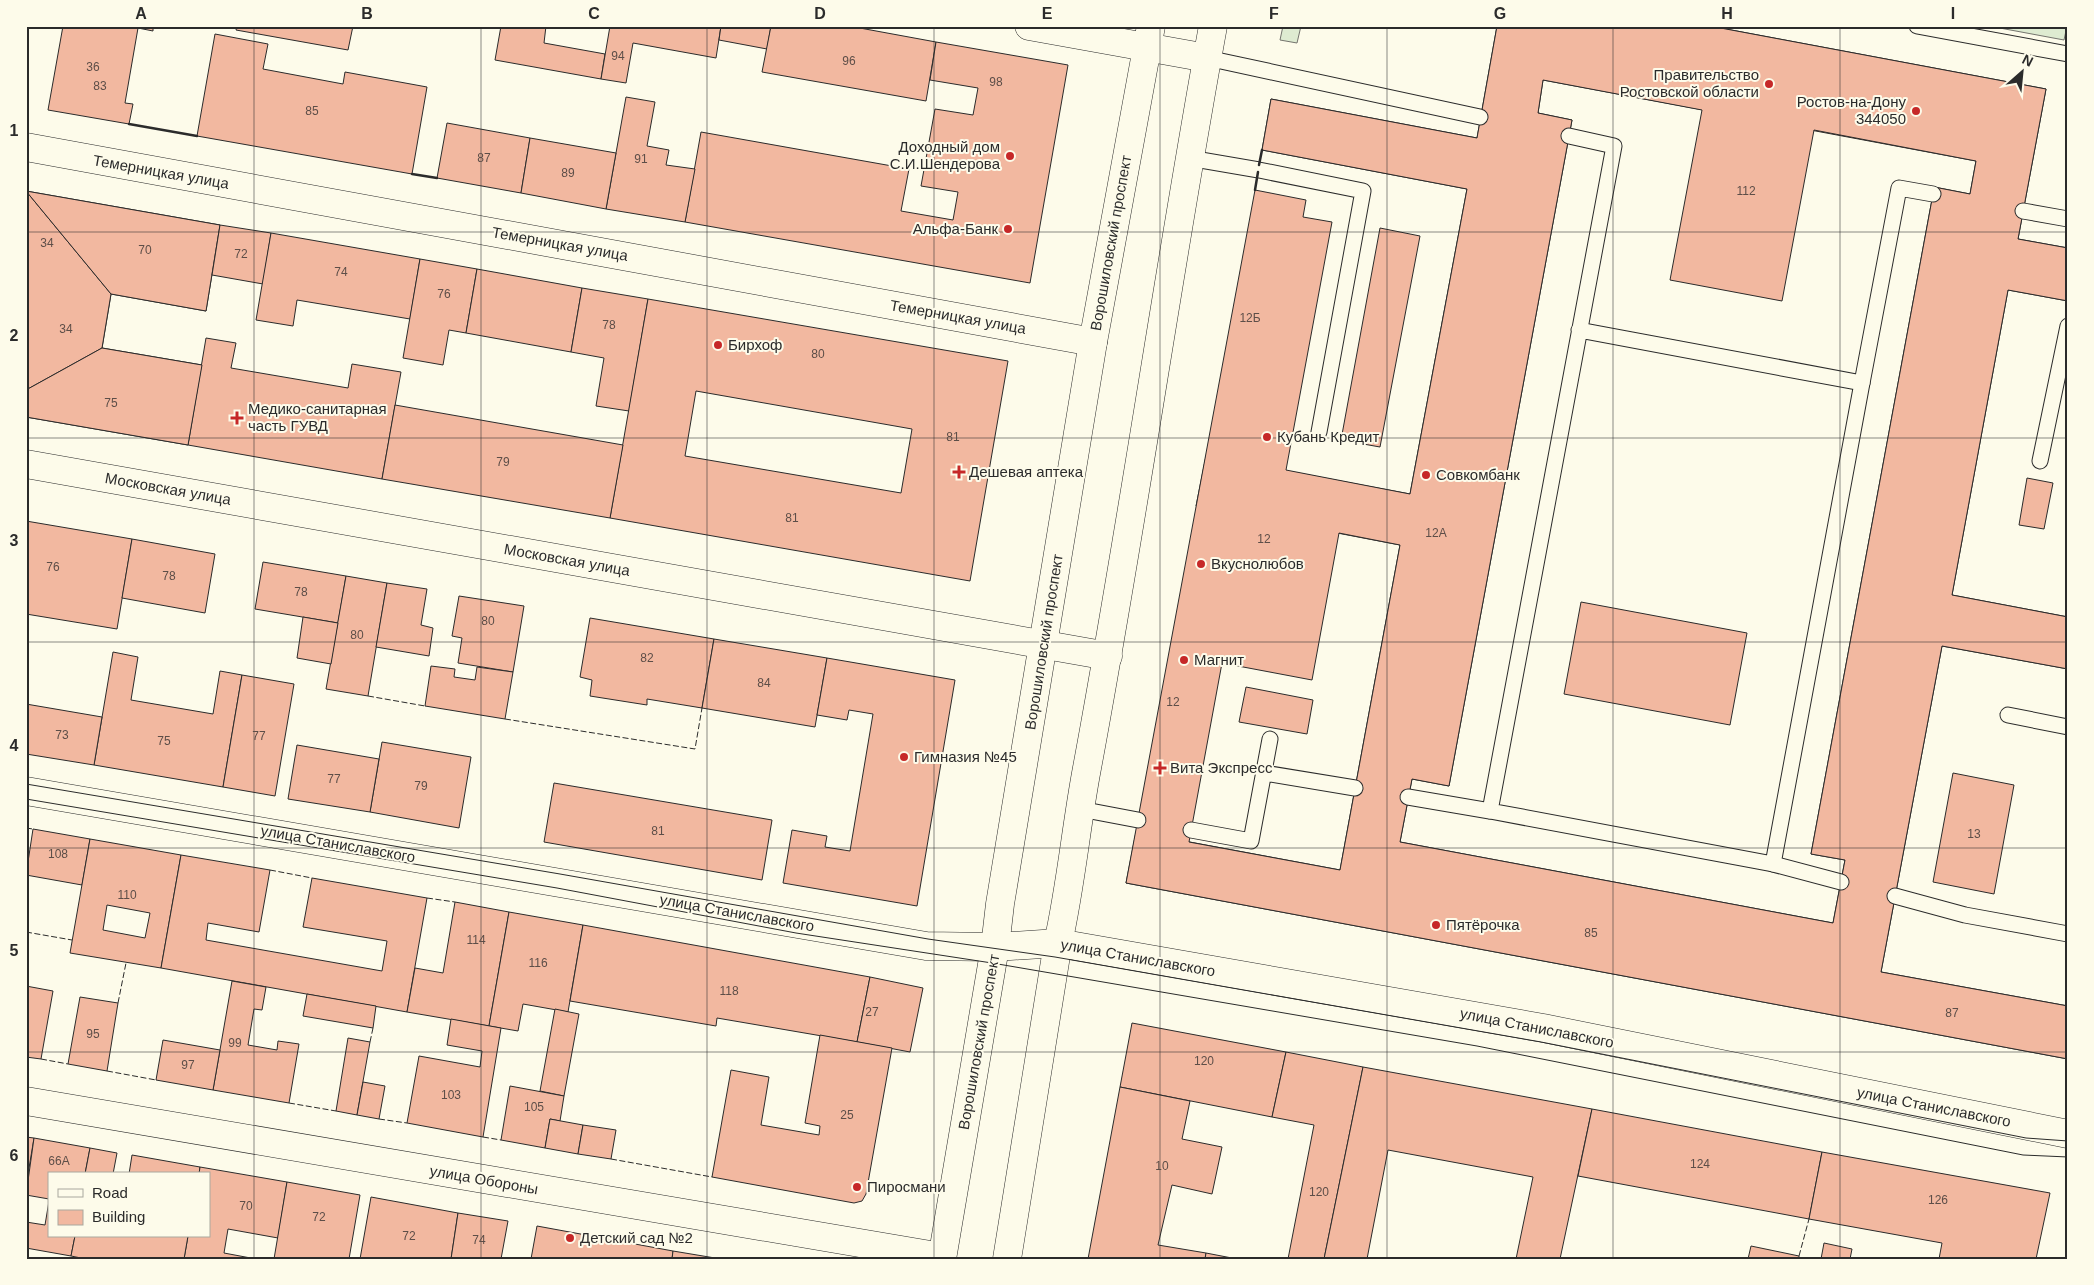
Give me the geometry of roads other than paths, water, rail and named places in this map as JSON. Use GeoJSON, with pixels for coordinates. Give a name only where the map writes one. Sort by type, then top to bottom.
{"type":"FeatureCollection","features":[{"type":"Feature","properties":{"kind":"street"},"geometry":{"type":"LineString","coordinates":[[1029,26],[1149,37],[1207,58]]}},
{"type":"Feature","properties":{"kind":"street"},"geometry":{"type":"LineString","coordinates":[[1007,1259],[1058,943],[1066,906],[1080,809],[1108,656],[1189,158],[1213,26]]}},
{"type":"Feature","properties":{"kind":"street","name":"Ворошиловский проспект"},"geometry":{"type":"LineString","coordinates":[[942,1258],[995,947],[1000,904],[1093,342],[1149,37]]}},
{"type":"Feature","properties":{"kind":"street","name":"Темерницкая улица"},"geometry":{"type":"LineString","coordinates":[[26,147],[1093,342]]}},
{"type":"Feature","properties":{"kind":"street","name":"Московская улица"},"geometry":{"type":"LineString","coordinates":[[26,464],[1108,656]]}},
{"type":"Feature","properties":{"kind":"street","name":"улица Станиславского"},"geometry":{"type":"LineString","coordinates":[[26,791],[926,946],[995,947],[1058,943],[1543,1028],[2068,1134]]}},
{"type":"Feature","properties":{"kind":"street","name":"улица Обороны"},"geometry":{"type":"LineString","coordinates":[[26,1101],[942,1258]]}},
{"type":"Feature","properties":{"kind":"lane"},"geometry":{"type":"LineString","coordinates":[[1917,26],[2068,54]]}},
{"type":"Feature","properties":{"kind":"lane"},"geometry":{"type":"LineString","coordinates":[[1207,58],[1480,118]]}},
{"type":"Feature","properties":{"kind":"lane"},"geometry":{"type":"LineString","coordinates":[[1490,811],[1614,146],[1569,136]]}},
{"type":"Feature","properties":{"kind":"lane"},"geometry":{"type":"LineString","coordinates":[[1189,158],[1363,191],[1320,432]]}},
{"type":"Feature","properties":{"kind":"lane"},"geometry":{"type":"LineString","coordinates":[[1773,864],[1899,188],[1933,194]]}},
{"type":"Feature","properties":{"kind":"lane"},"geometry":{"type":"LineString","coordinates":[[2023,211],[2068,219]]}},
{"type":"Feature","properties":{"kind":"lane"},"geometry":{"type":"LineString","coordinates":[[2040,462],[2068,326]]}},
{"type":"Feature","properties":{"kind":"lane"},"geometry":{"type":"LineString","coordinates":[[1579,330],[1862,383]]}},
{"type":"Feature","properties":{"kind":"lane"},"geometry":{"type":"LineString","coordinates":[[2008,715],[2068,727]]}},
{"type":"Feature","properties":{"kind":"lane"},"geometry":{"type":"LineString","coordinates":[[1191,830],[1251,841],[1270,740]]}},
{"type":"Feature","properties":{"kind":"lane"},"geometry":{"type":"LineString","coordinates":[[1264,773],[1355,788]]}},
{"type":"Feature","properties":{"kind":"lane"},"geometry":{"type":"LineString","coordinates":[[1408,797],[1773,864],[1841,882]]}},
{"type":"Feature","properties":{"kind":"lane"},"geometry":{"type":"LineString","coordinates":[[1080,809],[1138,820]]}},
{"type":"Feature","properties":{"kind":"lane"},"geometry":{"type":"LineString","coordinates":[[1895,896],[1964,915],[2068,934]]}},
{"type":"Feature","properties":{"kind":"tram line"},"geometry":{"type":"LineString","coordinates":[[26,784],[560,874],[928,939],[1055,957],[1541,1042],[2026,1138],[2068,1141]]}},
{"type":"Feature","properties":{"kind":"tram line"},"geometry":{"type":"LineString","coordinates":[[26,799],[557,888],[796,933],[992,963],[1477,1046],[2023,1155],[2068,1157]]}},
{"type":"Feature","properties":{"kind":"place","name":"Правительство Ростовской области"},"geometry":{"type":"Point","coordinates":[1769,84]}},
{"type":"Feature","properties":{"kind":"place","name":"Ростов-на-Дону 344050"},"geometry":{"type":"Point","coordinates":[1916,111]}},
{"type":"Feature","properties":{"kind":"place","name":"Доходный дом С.И.Шендерова"},"geometry":{"type":"Point","coordinates":[1010,156]}},
{"type":"Feature","properties":{"kind":"place","name":"Альфа-Банк"},"geometry":{"type":"Point","coordinates":[1008,229]}},
{"type":"Feature","properties":{"kind":"place","name":"Бирхоф"},"geometry":{"type":"Point","coordinates":[718,345]}},
{"type":"Feature","properties":{"kind":"place","name":"Медико-санитарная часть ГУВД"},"geometry":{"type":"Point","coordinates":[237,418]}},
{"type":"Feature","properties":{"kind":"place","name":"Кубань Кредит"},"geometry":{"type":"Point","coordinates":[1267,437]}},
{"type":"Feature","properties":{"kind":"place","name":"Дешевая аптека"},"geometry":{"type":"Point","coordinates":[959,472]}},
{"type":"Feature","properties":{"kind":"place","name":"Совкомбанк"},"geometry":{"type":"Point","coordinates":[1426,475]}},
{"type":"Feature","properties":{"kind":"place","name":"Вкуснолюбов"},"geometry":{"type":"Point","coordinates":[1201,564]}},
{"type":"Feature","properties":{"kind":"place","name":"Магнит"},"geometry":{"type":"Point","coordinates":[1184,660]}},
{"type":"Feature","properties":{"kind":"place","name":"Гимназия №45"},"geometry":{"type":"Point","coordinates":[904,757]}},
{"type":"Feature","properties":{"kind":"place","name":"Вита Экспресс"},"geometry":{"type":"Point","coordinates":[1160,768]}},
{"type":"Feature","properties":{"kind":"place","name":"Пятёрочка"},"geometry":{"type":"Point","coordinates":[1436,925]}},
{"type":"Feature","properties":{"kind":"place","name":"Пиросмани"},"geometry":{"type":"Point","coordinates":[857,1187]}},
{"type":"Feature","properties":{"kind":"place","name":"Детский сад №2"},"geometry":{"type":"Point","coordinates":[570,1238]}}]}
